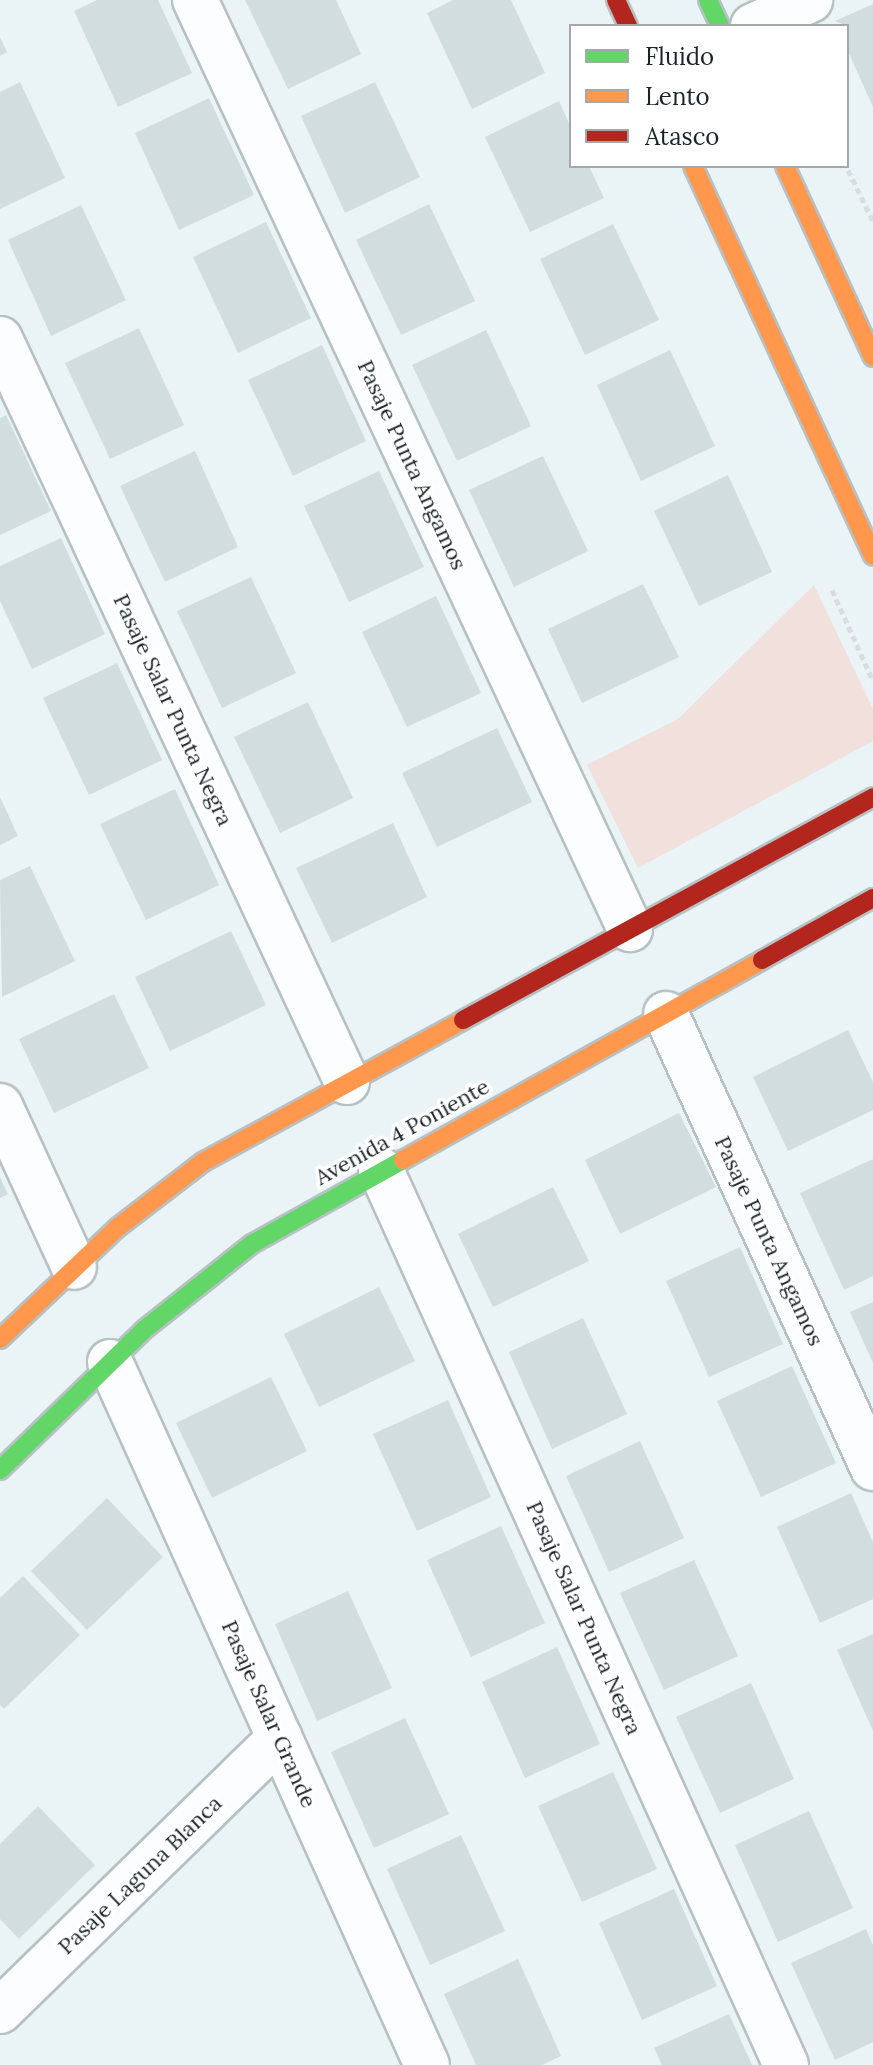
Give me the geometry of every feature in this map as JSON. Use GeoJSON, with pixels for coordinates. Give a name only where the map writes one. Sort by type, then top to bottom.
{"type":"FeatureCollection","features":[{"type":"Feature","properties":{"kind":"street","name":"Pasaje Punta Angamos"},"geometry":{"type":"LineString","coordinates":[[195,0],[630,929]]}},
{"type":"Feature","properties":{"kind":"street"},"geometry":{"type":"LineString","coordinates":[[616,0],[627,24]]}},
{"type":"Feature","properties":{"kind":"street"},"geometry":{"type":"LineString","coordinates":[[708,0],[719,24]]}},
{"type":"Feature","properties":{"kind":"street"},"geometry":{"type":"LineString","coordinates":[[757,24],[810,0]]}},
{"type":"Feature","properties":{"kind":"street"},"geometry":{"type":"LineString","coordinates":[[694,168],[873,555]]}},
{"type":"Feature","properties":{"kind":"street"},"geometry":{"type":"LineString","coordinates":[[786,168],[869,336]]}},
{"type":"Feature","properties":{"kind":"street","name":"Pasaje Salar Punta Negra"},"geometry":{"type":"LineString","coordinates":[[0,339],[347,1082]]}},
{"type":"Feature","properties":{"kind":"street"},"geometry":{"type":"LineString","coordinates":[[0,1339],[74,1267],[203,1162],[873,797]]}},
{"type":"Feature","properties":{"kind":"street","name":"Avenida 4 Poniente"},"geometry":{"type":"LineString","coordinates":[[0,1470],[110,1362],[198,1282],[252,1244],[873,898]]}},
{"type":"Feature","properties":{"kind":"street","name":"Pasaje Punta Angamos"},"geometry":{"type":"LineString","coordinates":[[666,1014],[873,1468]]}},
{"type":"Feature","properties":{"kind":"street"},"geometry":{"type":"LineString","coordinates":[[0,1106],[74,1267]]}},
{"type":"Feature","properties":{"kind":"street","name":"Pasaje Salar Punta Negra"},"geometry":{"type":"LineString","coordinates":[[381,1170],[786,2065]]}},
{"type":"Feature","properties":{"kind":"street","name":"Pasaje Salar Grande"},"geometry":{"type":"LineString","coordinates":[[110,1362],[280,1738],[420,2061]]}},
{"type":"Feature","properties":{"kind":"street","name":"Pasaje Laguna Blanca"},"geometry":{"type":"LineString","coordinates":[[0,2011],[280,1738]]}},
{"type":"Feature","properties":{"kind":"path"},"geometry":{"type":"LineString","coordinates":[[847,168],[873,221]]}},
{"type":"Feature","properties":{"kind":"shaded area"},"geometry":{"type":"Polygon","coordinates":[[[814,585],[873,709],[873,741],[638,868],[587,765],[678,719],[814,585]]]}},
{"type":"Feature","properties":{"kind":"building"},"geometry":{"type":"Polygon","coordinates":[[[97,0],[158,0],[192,73],[118,107],[74,11],[97,0]]]}},
{"type":"Feature","properties":{"kind":"building"},"geometry":{"type":"Polygon","coordinates":[[[245,0],[336,0],[361,54],[288,89],[245,0]]]}},
{"type":"Feature","properties":{"kind":"building"},"geometry":{"type":"Polygon","coordinates":[[[453,0],[511,0],[545,73],[472,109],[427,13],[453,0]]]}},
{"type":"Feature","properties":{"kind":"building"},"geometry":{"type":"Polygon","coordinates":[[[873,4],[873,107],[849,53],[849,24],[835,21],[873,4]]]}},
{"type":"Feature","properties":{"kind":"building"},"geometry":{"type":"Polygon","coordinates":[[[0,37],[7,52],[0,56],[0,37]]]}},
{"type":"Feature","properties":{"kind":"building"},"geometry":{"type":"Polygon","coordinates":[[[20,82],[65,178],[0,209],[0,92],[20,82]]]}},
{"type":"Feature","properties":{"kind":"building"},"geometry":{"type":"Polygon","coordinates":[[[375,82],[420,177],[345,213],[301,116],[375,82]]]}},
{"type":"Feature","properties":{"kind":"building"},"geometry":{"type":"Polygon","coordinates":[[[209,98],[254,195],[179,230],[135,133],[209,98]]]}},
{"type":"Feature","properties":{"kind":"building"},"geometry":{"type":"Polygon","coordinates":[[[559,101],[569,124],[569,168],[590,168],[604,198],[530,232],[485,137],[559,101]]]}},
{"type":"Feature","properties":{"kind":"building"},"geometry":{"type":"Polygon","coordinates":[[[429,204],[475,301],[401,335],[356,240],[429,204]]]}},
{"type":"Feature","properties":{"kind":"building"},"geometry":{"type":"Polygon","coordinates":[[[81,205],[126,300],[51,336],[8,240],[81,205]]]}},
{"type":"Feature","properties":{"kind":"building"},"geometry":{"type":"Polygon","coordinates":[[[266,222],[311,318],[238,353],[193,257],[266,222]]]}},
{"type":"Feature","properties":{"kind":"building"},"geometry":{"type":"Polygon","coordinates":[[[613,224],[659,320],[585,355],[540,259],[613,224]]]}},
{"type":"Feature","properties":{"kind":"building"},"geometry":{"type":"Polygon","coordinates":[[[139,328],[184,425],[110,459],[65,363],[139,328]]]}},
{"type":"Feature","properties":{"kind":"building"},"geometry":{"type":"Polygon","coordinates":[[[486,330],[531,426],[457,461],[412,365],[486,330]]]}},
{"type":"Feature","properties":{"kind":"building"},"geometry":{"type":"Polygon","coordinates":[[[322,345],[366,441],[293,476],[248,380],[322,345]]]}},
{"type":"Feature","properties":{"kind":"building"},"geometry":{"type":"Polygon","coordinates":[[[670,350],[715,446],[641,481],[597,385],[670,350]]]}},
{"type":"Feature","properties":{"kind":"building"},"geometry":{"type":"Polygon","coordinates":[[[6,415],[51,511],[0,535],[0,418],[6,415]]]}},
{"type":"Feature","properties":{"kind":"building"},"geometry":{"type":"Polygon","coordinates":[[[195,451],[238,547],[165,582],[120,486],[195,451]]]}},
{"type":"Feature","properties":{"kind":"building"},"geometry":{"type":"Polygon","coordinates":[[[543,456],[588,551],[514,587],[469,490],[543,456]]]}},
{"type":"Feature","properties":{"kind":"building"},"geometry":{"type":"Polygon","coordinates":[[[379,471],[424,567],[349,602],[304,506],[379,471]]]}},
{"type":"Feature","properties":{"kind":"building"},"geometry":{"type":"Polygon","coordinates":[[[728,475],[772,572],[699,606],[654,511],[728,475]]]}},
{"type":"Feature","properties":{"kind":"building"},"geometry":{"type":"Polygon","coordinates":[[[61,538],[105,634],[32,669],[0,601],[0,566],[61,538]]]}},
{"type":"Feature","properties":{"kind":"building"},"geometry":{"type":"Polygon","coordinates":[[[251,577],[296,673],[222,708],[177,611],[251,577]]]}},
{"type":"Feature","properties":{"kind":"building"},"geometry":{"type":"Polygon","coordinates":[[[643,584],[679,657],[582,703],[548,629],[643,584]]]}},
{"type":"Feature","properties":{"kind":"building"},"geometry":{"type":"Polygon","coordinates":[[[436,596],[481,693],[407,727],[362,632],[436,596]]]}},
{"type":"Feature","properties":{"kind":"building"},"geometry":{"type":"Polygon","coordinates":[[[117,663],[162,760],[89,795],[43,698],[117,663]]]}},
{"type":"Feature","properties":{"kind":"building"},"geometry":{"type":"Polygon","coordinates":[[[308,702],[353,798],[280,833],[234,737],[308,702]]]}},
{"type":"Feature","properties":{"kind":"building"},"geometry":{"type":"Polygon","coordinates":[[[497,728],[532,802],[437,847],[402,773],[497,728]]]}},
{"type":"Feature","properties":{"kind":"building"},"geometry":{"type":"Polygon","coordinates":[[[175,789],[219,885],[146,920],[100,824],[175,789]]]}},
{"type":"Feature","properties":{"kind":"building"},"geometry":{"type":"Polygon","coordinates":[[[0,797],[18,836],[0,845],[0,797]]]}},
{"type":"Feature","properties":{"kind":"building"},"geometry":{"type":"Polygon","coordinates":[[[393,823],[427,897],[332,943],[296,868],[393,823]]]}},
{"type":"Feature","properties":{"kind":"building"},"geometry":{"type":"Polygon","coordinates":[[[30,866],[75,961],[2,997],[0,880],[30,866]]]}},
{"type":"Feature","properties":{"kind":"building"},"geometry":{"type":"Polygon","coordinates":[[[231,931],[266,1005],[170,1051],[135,977],[231,931]]]}},
{"type":"Feature","properties":{"kind":"building"},"geometry":{"type":"Polygon","coordinates":[[[114,994],[149,1068],[54,1113],[19,1039],[114,994]]]}},
{"type":"Feature","properties":{"kind":"building"},"geometry":{"type":"Polygon","coordinates":[[[848,1030],[873,1082],[873,1110],[788,1151],[753,1077],[848,1030]]]}},
{"type":"Feature","properties":{"kind":"building"},"geometry":{"type":"Polygon","coordinates":[[[679,1113],[716,1187],[620,1234],[585,1160],[679,1113]]]}},
{"type":"Feature","properties":{"kind":"building"},"geometry":{"type":"Polygon","coordinates":[[[873,1159],[873,1276],[844,1290],[800,1193],[873,1159]]]}},
{"type":"Feature","properties":{"kind":"building"},"geometry":{"type":"Polygon","coordinates":[[[0,1177],[8,1194],[0,1198],[0,1177]]]}},
{"type":"Feature","properties":{"kind":"building"},"geometry":{"type":"Polygon","coordinates":[[[553,1187],[589,1261],[493,1307],[458,1234],[553,1187]]]}},
{"type":"Feature","properties":{"kind":"building"},"geometry":{"type":"Polygon","coordinates":[[[740,1247],[783,1344],[709,1377],[666,1281],[740,1247]]]}},
{"type":"Feature","properties":{"kind":"building"},"geometry":{"type":"Polygon","coordinates":[[[379,1287],[415,1361],[319,1407],[284,1334],[379,1287]]]}},
{"type":"Feature","properties":{"kind":"building"},"geometry":{"type":"Polygon","coordinates":[[[873,1302],[873,1363],[850,1312],[873,1302]]]}},
{"type":"Feature","properties":{"kind":"building"},"geometry":{"type":"Polygon","coordinates":[[[583,1318],[627,1414],[552,1449],[509,1352],[583,1318]]]}},
{"type":"Feature","properties":{"kind":"building"},"geometry":{"type":"Polygon","coordinates":[[[792,1366],[836,1463],[761,1497],[717,1401],[792,1366]]]}},
{"type":"Feature","properties":{"kind":"building"},"geometry":{"type":"Polygon","coordinates":[[[271,1377],[307,1451],[212,1498],[176,1423],[271,1377]]]}},
{"type":"Feature","properties":{"kind":"building"},"geometry":{"type":"Polygon","coordinates":[[[448,1400],[491,1497],[417,1531],[373,1434],[448,1400]]]}},
{"type":"Feature","properties":{"kind":"building"},"geometry":{"type":"Polygon","coordinates":[[[640,1441],[684,1538],[609,1572],[566,1476],[640,1441]]]}},
{"type":"Feature","properties":{"kind":"building"},"geometry":{"type":"Polygon","coordinates":[[[851,1493],[873,1542],[873,1599],[820,1623],[777,1527],[851,1493]]]}},
{"type":"Feature","properties":{"kind":"building"},"geometry":{"type":"Polygon","coordinates":[[[107,1498],[163,1557],[87,1630],[31,1571],[107,1498]]]}},
{"type":"Feature","properties":{"kind":"building"},"geometry":{"type":"Polygon","coordinates":[[[501,1526],[545,1623],[471,1657],[427,1560],[501,1526]]]}},
{"type":"Feature","properties":{"kind":"building"},"geometry":{"type":"Polygon","coordinates":[[[694,1560],[738,1656],[664,1690],[620,1593],[694,1560]]]}},
{"type":"Feature","properties":{"kind":"building"},"geometry":{"type":"Polygon","coordinates":[[[23,1576],[80,1635],[4,1709],[0,1705],[0,1598],[23,1576]]]}},
{"type":"Feature","properties":{"kind":"building"},"geometry":{"type":"Polygon","coordinates":[[[348,1591],[392,1688],[317,1721],[275,1624],[348,1591]]]}},
{"type":"Feature","properties":{"kind":"building"},"geometry":{"type":"Polygon","coordinates":[[[873,1634],[873,1731],[837,1650],[873,1634]]]}},
{"type":"Feature","properties":{"kind":"building"},"geometry":{"type":"Polygon","coordinates":[[[557,1647],[600,1744],[525,1778],[482,1682],[557,1647]]]}},
{"type":"Feature","properties":{"kind":"building"},"geometry":{"type":"Polygon","coordinates":[[[751,1683],[794,1779],[720,1813],[676,1717],[751,1683]]]}},
{"type":"Feature","properties":{"kind":"building"},"geometry":{"type":"Polygon","coordinates":[[[405,1718],[449,1814],[374,1848],[331,1752],[405,1718]]]}},
{"type":"Feature","properties":{"kind":"building"},"geometry":{"type":"Polygon","coordinates":[[[613,1772],[657,1869],[582,1902],[538,1806],[613,1772]]]}},
{"type":"Feature","properties":{"kind":"building"},"geometry":{"type":"Polygon","coordinates":[[[38,1806],[95,1865],[19,1939],[0,1919],[0,1844],[38,1806]]]}},
{"type":"Feature","properties":{"kind":"building"},"geometry":{"type":"Polygon","coordinates":[[[809,1811],[853,1908],[778,1942],[735,1845],[809,1811]]]}},
{"type":"Feature","properties":{"kind":"building"},"geometry":{"type":"Polygon","coordinates":[[[461,1835],[505,1931],[430,1965],[387,1869],[461,1835]]]}},
{"type":"Feature","properties":{"kind":"building"},"geometry":{"type":"Polygon","coordinates":[[[674,1889],[717,1986],[642,2020],[599,1923],[674,1889]]]}},
{"type":"Feature","properties":{"kind":"building"},"geometry":{"type":"Polygon","coordinates":[[[866,1929],[873,1945],[873,2042],[835,2060],[791,1963],[866,1929]]]}},
{"type":"Feature","properties":{"kind":"building"},"geometry":{"type":"Polygon","coordinates":[[[518,1959],[561,2056],[542,2065],[476,2065],[444,1994],[518,1959]]]}},
{"type":"Feature","properties":{"kind":"building"},"geometry":{"type":"Polygon","coordinates":[[[729,2014],[752,2065],[662,2065],[654,2048],[729,2014]]]}},
{"type":"Feature","properties":{"kind":"traffic: fast"},"geometry":{"type":"LineString","coordinates":[[708,0],[719,24]]}},
{"type":"Feature","properties":{"kind":"traffic: fast"},"geometry":{"type":"LineString","coordinates":[[0,1470],[145,1329],[252,1244],[403,1160]]}},
{"type":"Feature","properties":{"kind":"traffic: slow"},"geometry":{"type":"LineString","coordinates":[[694,168],[873,555]]}},
{"type":"Feature","properties":{"kind":"traffic: slow"},"geometry":{"type":"LineString","coordinates":[[786,168],[873,357]]}},
{"type":"Feature","properties":{"kind":"traffic: slow"},"geometry":{"type":"LineString","coordinates":[[403,1160],[762,960]]}},
{"type":"Feature","properties":{"kind":"traffic: slow"},"geometry":{"type":"LineString","coordinates":[[0,1339],[117,1228],[203,1162],[463,1020]]}},
{"type":"Feature","properties":{"kind":"traffic: jam"},"geometry":{"type":"LineString","coordinates":[[616,0],[627,24]]}},
{"type":"Feature","properties":{"kind":"traffic: jam"},"geometry":{"type":"LineString","coordinates":[[463,1020],[873,797]]}},
{"type":"Feature","properties":{"kind":"traffic: jam"},"geometry":{"type":"LineString","coordinates":[[762,960],[873,898]]}}]}
